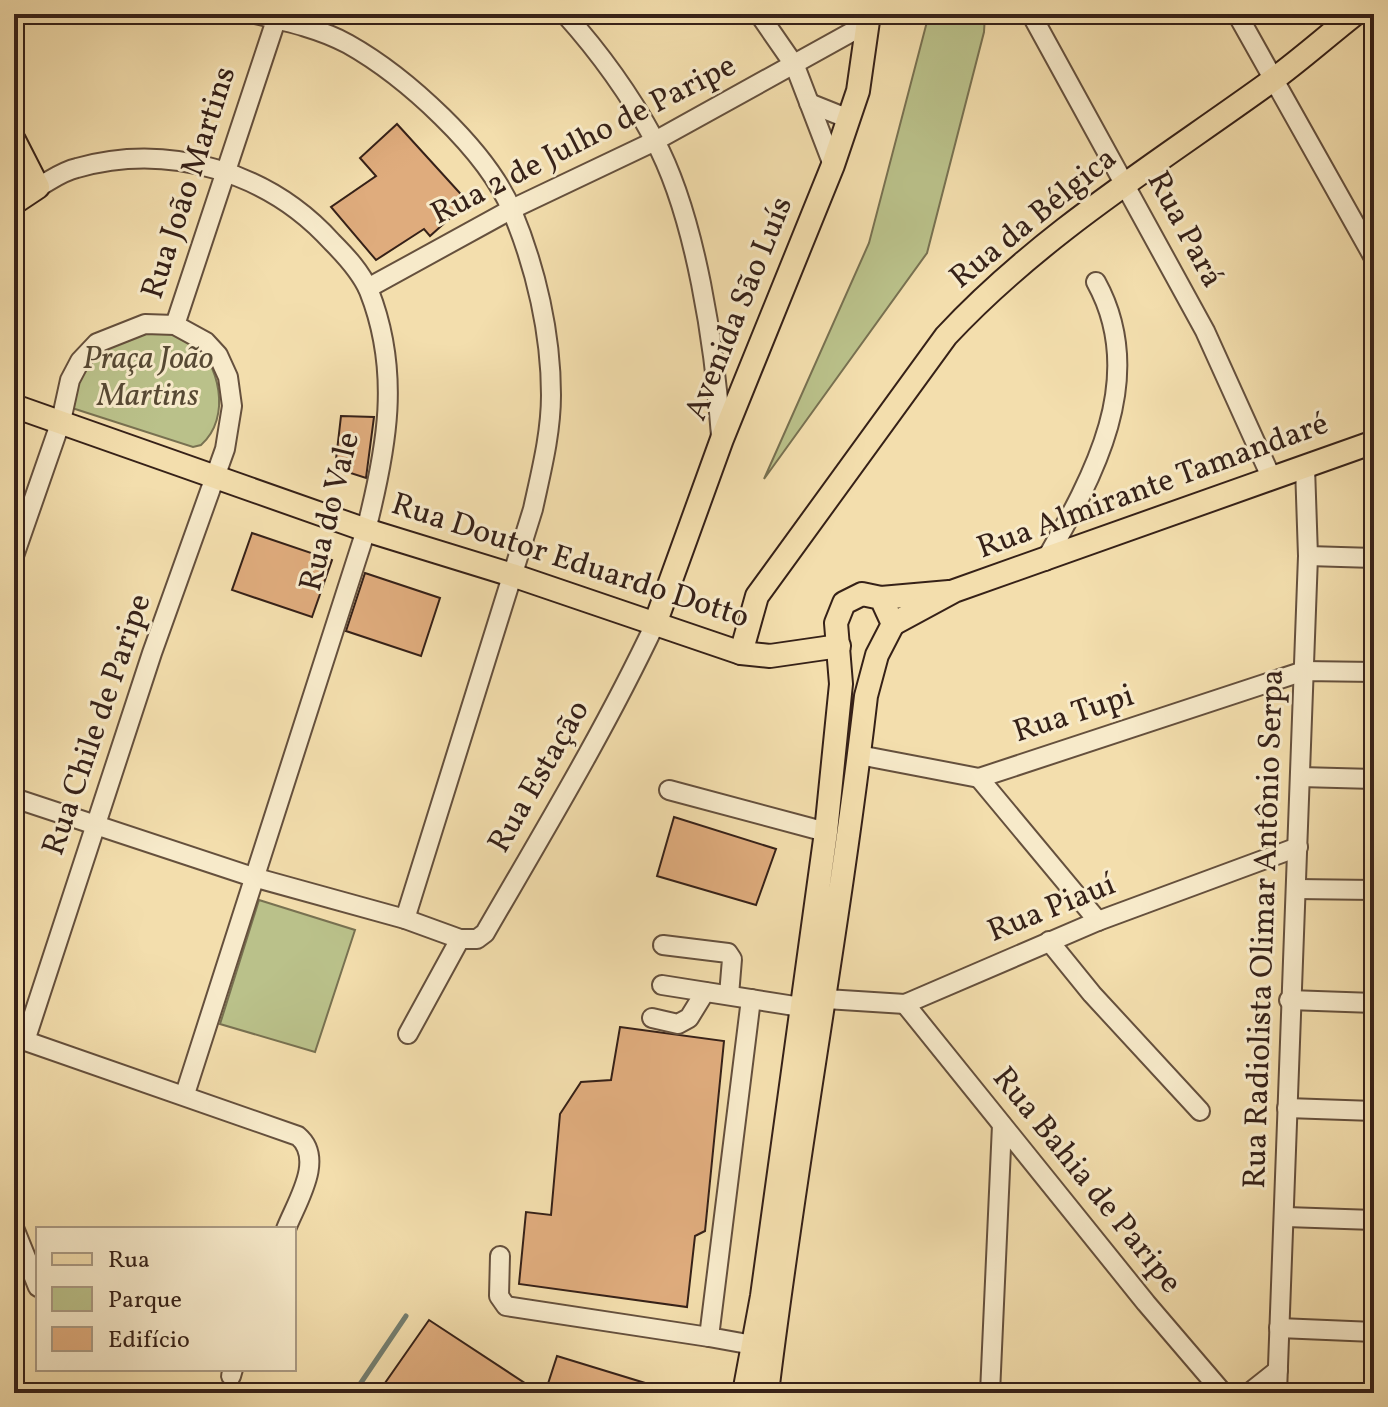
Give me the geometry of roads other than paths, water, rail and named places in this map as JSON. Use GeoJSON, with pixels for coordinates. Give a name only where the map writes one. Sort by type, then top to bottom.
{"type":"FeatureCollection","features":[{"type":"Feature","properties":{"kind":"main road","name":"Rua da Bélgica"},"geometry":{"type":"LineString","coordinates":[[741,653],[757,596],[946,336],[1007,273],[1273,80],[1355,14]]}},
{"type":"Feature","properties":{"kind":"main road","name":"Avenida São Luís"},"geometry":{"type":"LineString","coordinates":[[655,624],[722,439],[833,165],[858,91],[868,18]]}},
{"type":"Feature","properties":{"kind":"main road"},"geometry":{"type":"LineString","coordinates":[[14,140],[38,187]]}},
{"type":"Feature","properties":{"kind":"main road","name":"Rua do Vale"},"geometry":{"type":"LineString","coordinates":[[14,203],[38,187]]}},
{"type":"Feature","properties":{"kind":"main road","name":"Rua Doutor Eduardo Dotto"},"geometry":{"type":"LineString","coordinates":[[14,406],[366,530],[512,575],[741,653],[770,656],[839,646]]}},
{"type":"Feature","properties":{"kind":"main road","name":"Rua Almirante Tamandaré"},"geometry":{"type":"LineString","coordinates":[[893,624],[954,591],[1367,447]]}},
{"type":"Feature","properties":{"kind":"main road","name":"Rua Almirante Tamandaré"},"geometry":{"type":"LineString","coordinates":[[839,646],[836,623],[844,603],[862,594],[881,598],[954,591]]}},
{"type":"Feature","properties":{"kind":"main road"},"geometry":{"type":"LineString","coordinates":[[767,1393],[791,1208],[826,999],[870,682],[877,655],[893,624],[881,598]]}},
{"type":"Feature","properties":{"kind":"main road"},"geometry":{"type":"LineString","coordinates":[[744,1393],[826,832],[841,684],[839,646]]}},
{"type":"Feature","properties":{"kind":"street"},"geometry":{"type":"LineString","coordinates":[[14,18],[21,14]]}},
{"type":"Feature","properties":{"kind":"street"},"geometry":{"type":"LineString","coordinates":[[255,14],[277,17],[345,42],[406,82],[470,147],[512,209],[545,323],[551,395],[544,456],[512,575],[405,919]]}},
{"type":"Feature","properties":{"kind":"street"},"geometry":{"type":"LineString","coordinates":[[565,14],[605,58],[655,141],[672,182],[690,240],[715,368],[722,439]]}},
{"type":"Feature","properties":{"kind":"street"},"geometry":{"type":"LineString","coordinates":[[759,14],[795,66],[833,165]]}},
{"type":"Feature","properties":{"kind":"street","name":"Rua Pará"},"geometry":{"type":"LineString","coordinates":[[1031,14],[1205,331],[1272,479]]}},
{"type":"Feature","properties":{"kind":"street"},"geometry":{"type":"LineString","coordinates":[[1237,14],[1374,258]]}},
{"type":"Feature","properties":{"kind":"street","name":"Rua João Martins"},"geometry":{"type":"LineString","coordinates":[[175,325],[277,17]]}},
{"type":"Feature","properties":{"kind":"street","name":"Rua 2 de Julho de Paripe"},"geometry":{"type":"LineString","coordinates":[[368,288],[512,209],[655,141],[795,66],[868,18]]}},
{"type":"Feature","properties":{"kind":"street"},"geometry":{"type":"LineString","coordinates":[[809,103],[849,119]]}},
{"type":"Feature","properties":{"kind":"street","name":"Rua do Vale"},"geometry":{"type":"LineString","coordinates":[[38,187],[74,168],[112,160],[172,160],[226,170],[266,187],[310,217],[349,259],[368,288],[390,378],[382,469],[366,530],[185,1094]]}},
{"type":"Feature","properties":{"kind":"street"},"geometry":{"type":"LineString","coordinates":[[1045,561],[1091,477],[1116,403],[1117,354],[1107,306],[1096,282]]}},
{"type":"Feature","properties":{"kind":"street"},"geometry":{"type":"LineString","coordinates":[[14,556],[61,421],[70,380],[80,361],[97,343],[145,324],[175,325],[206,342],[218,355],[228,377],[232,406],[217,476]]}},
{"type":"Feature","properties":{"kind":"street"},"geometry":{"type":"LineString","coordinates":[[715,368],[721,375],[743,385]]}},
{"type":"Feature","properties":{"kind":"street","name":"Rua Radiolista Olimar Antônio Serpa"},"geometry":{"type":"LineString","coordinates":[[1277,1393],[1286,1217],[1289,1000],[1297,889],[1308,556],[1305,467]]}},
{"type":"Feature","properties":{"kind":"street","name":"Rua Chile de Paripe"},"geometry":{"type":"LineString","coordinates":[[20,1039],[96,827],[152,653],[217,476]]}},
{"type":"Feature","properties":{"kind":"street"},"geometry":{"type":"LineString","coordinates":[[1308,556],[1374,558]]}},
{"type":"Feature","properties":{"kind":"street","name":"Rua Estação"},"geometry":{"type":"LineString","coordinates":[[460,939],[477,939],[485,933],[620,698],[655,624]]}},
{"type":"Feature","properties":{"kind":"street","name":"Rua Tupi"},"geometry":{"type":"LineString","coordinates":[[859,755],[979,778],[1304,671],[1374,672]]}},
{"type":"Feature","properties":{"kind":"street"},"geometry":{"type":"LineString","coordinates":[[1300,777],[1374,779]]}},
{"type":"Feature","properties":{"kind":"street"},"geometry":{"type":"LineString","coordinates":[[979,778],[1098,921]]}},
{"type":"Feature","properties":{"kind":"street"},"geometry":{"type":"LineString","coordinates":[[669,790],[826,832]]}},
{"type":"Feature","properties":{"kind":"street"},"geometry":{"type":"LineString","coordinates":[[14,798],[253,877],[405,919],[460,939],[408,1034]]}},
{"type":"Feature","properties":{"kind":"street","name":"Rua Piauí"},"geometry":{"type":"LineString","coordinates":[[826,999],[905,1004],[1098,921],[1298,847]]}},
{"type":"Feature","properties":{"kind":"street"},"geometry":{"type":"LineString","coordinates":[[1297,889],[1374,890]]}},
{"type":"Feature","properties":{"kind":"street"},"geometry":{"type":"LineString","coordinates":[[1049,941],[1092,994],[1200,1111]]}},
{"type":"Feature","properties":{"kind":"street"},"geometry":{"type":"LineString","coordinates":[[663,945],[728,953],[732,959],[729,995]]}},
{"type":"Feature","properties":{"kind":"street"},"geometry":{"type":"LineString","coordinates":[[662,985],[801,1007]]}},
{"type":"Feature","properties":{"kind":"street"},"geometry":{"type":"LineString","coordinates":[[652,1018],[678,1024],[689,1018],[705,992]]}},
{"type":"Feature","properties":{"kind":"street"},"geometry":{"type":"LineString","coordinates":[[709,1337],[751,999]]}},
{"type":"Feature","properties":{"kind":"street"},"geometry":{"type":"LineString","coordinates":[[1289,1000],[1374,1003]]}},
{"type":"Feature","properties":{"kind":"street","name":"Rua Bahia de Paripe"},"geometry":{"type":"LineString","coordinates":[[905,1004],[1223,1393]]}},
{"type":"Feature","properties":{"kind":"street"},"geometry":{"type":"LineString","coordinates":[[20,1039],[185,1094],[298,1136],[307,1144],[312,1159],[287,1227]]}},
{"type":"Feature","properties":{"kind":"street"},"geometry":{"type":"LineString","coordinates":[[1287,1108],[1374,1111]]}},
{"type":"Feature","properties":{"kind":"street"},"geometry":{"type":"LineString","coordinates":[[990,1393],[1002,1125]]}},
{"type":"Feature","properties":{"kind":"street"},"geometry":{"type":"LineString","coordinates":[[1286,1217],[1374,1220]]}},
{"type":"Feature","properties":{"kind":"street"},"geometry":{"type":"LineString","coordinates":[[14,1228],[36,1282]]}},
{"type":"Feature","properties":{"kind":"street"},"geometry":{"type":"LineString","coordinates":[[500,1256],[499,1296],[506,1306],[753,1345]]}},
{"type":"Feature","properties":{"kind":"street"},"geometry":{"type":"LineString","coordinates":[[1279,1328],[1374,1332]]}},
{"type":"Feature","properties":{"kind":"street"},"geometry":{"type":"LineString","coordinates":[[1249,1393],[1278,1370]]}},
{"type":"Feature","properties":{"kind":"waterway"},"geometry":{"type":"LineString","coordinates":[[354,1393],[406,1316]]}},
{"type":"Feature","properties":{"kind":"park label","name":"Praça João Martins"},"geometry":{"type":"Point","coordinates":[148,378]}}]}
